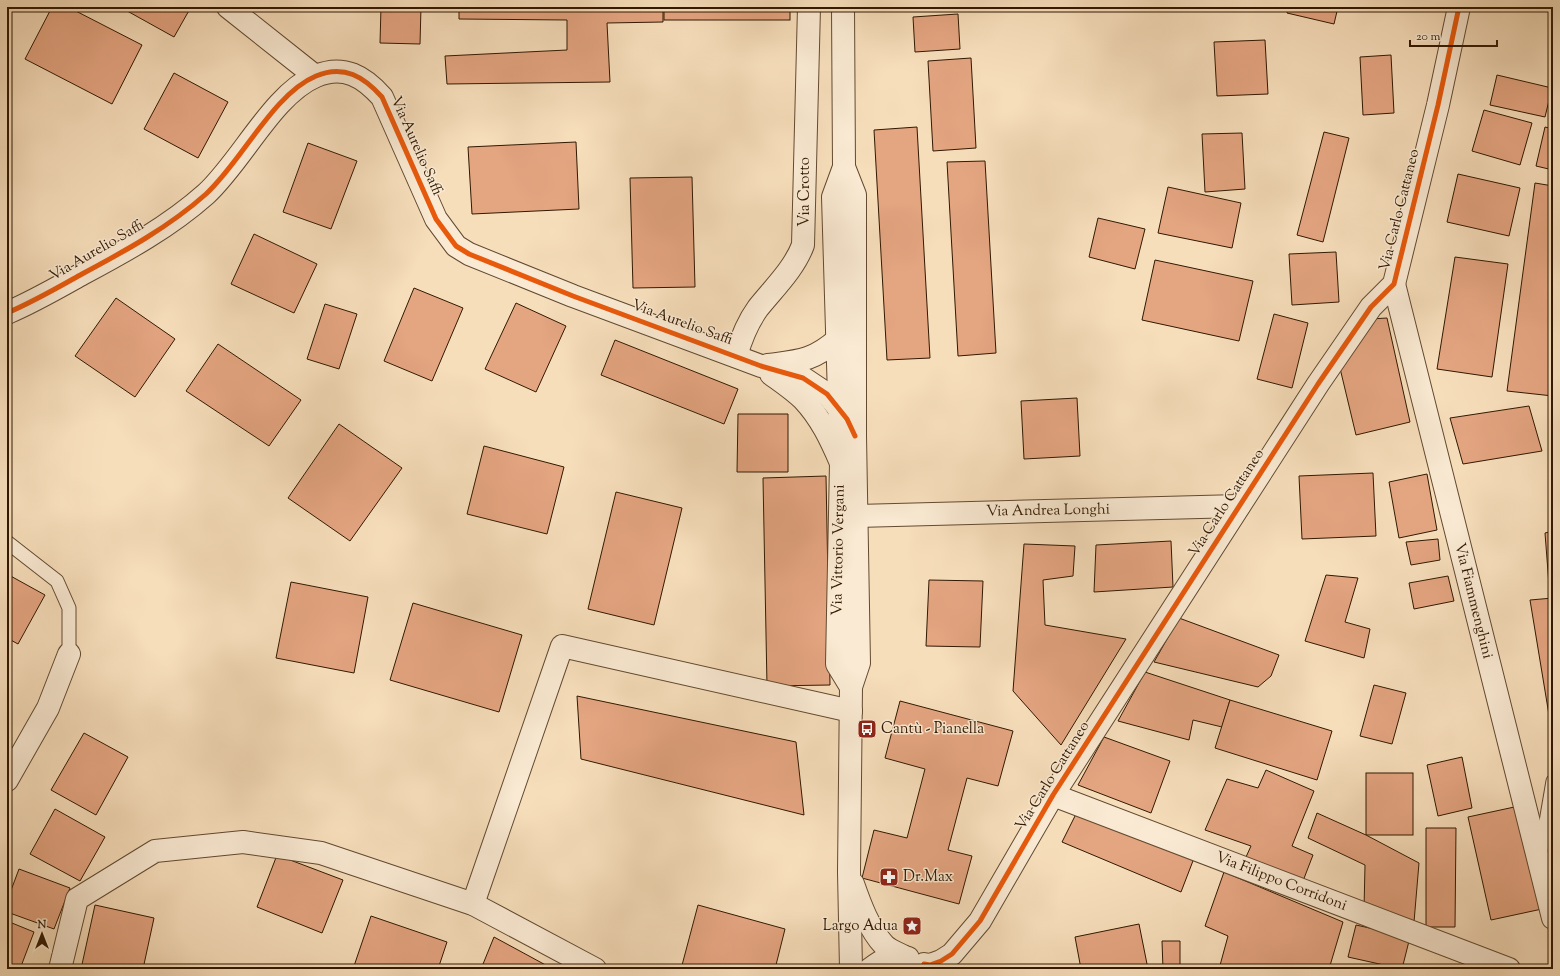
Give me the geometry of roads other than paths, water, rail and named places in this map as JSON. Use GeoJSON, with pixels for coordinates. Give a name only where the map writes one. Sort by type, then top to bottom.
{"type":"FeatureCollection","features":[{"type":"Feature","properties":{"kind":"street"},"geometry":{"type":"LineString","coordinates":[[228,7],[315,76]]}},
{"type":"Feature","properties":{"kind":"street","name":"Via Crotto"},"geometry":{"type":"LineString","coordinates":[[736,356],[748,324],[757,310],[798,258],[803,245],[805,230],[805,139],[809,7]]}},
{"type":"Feature","properties":{"kind":"street","name":"Via Vittorio Vergani"},"geometry":{"type":"LineString","coordinates":[[843,7],[844,167],[833,197],[841,463],[837,664],[850,687]]}},
{"type":"Feature","properties":{"kind":"street","name":"Via Carlo Cattaneo"},"geometry":{"type":"LineString","coordinates":[[926,967],[941,961],[952,954],[980,921],[1053,795],[1352,332],[1371,307],[1394,284],[1438,105],[1459,7]]}},
{"type":"Feature","properties":{"kind":"street","name":"Via Aurelio Saffi"},"geometry":{"type":"LineString","coordinates":[[7,313],[27,304],[114,257],[165,226],[206,193],[234,163],[281,103],[299,86],[315,76],[328,71],[342,71],[356,75],[370,83],[382,97],[436,219],[456,246],[469,254],[573,296],[761,366],[803,378],[827,394],[840,409]]}},
{"type":"Feature","properties":{"kind":"street","name":"Via Vittorio Vergani"},"geometry":{"type":"LineString","coordinates":[[844,167],[855,195],[855,436],[859,663],[850,687],[849,872],[851,969]]}},
{"type":"Feature","properties":{"kind":"street","name":"Via Fiammenghini"},"geometry":{"type":"LineString","coordinates":[[1394,284],[1511,754],[1547,867],[1553,918]]}},
{"type":"Feature","properties":{"kind":"street","name":"Via Aurelio Saffi"},"geometry":{"type":"LineString","coordinates":[[761,366],[807,360],[817,355],[838,339]]}},
{"type":"Feature","properties":{"kind":"street","name":"Via Aurelio Saffi"},"geometry":{"type":"LineString","coordinates":[[761,366],[802,398],[811,408],[828,432],[841,463]]}},
{"type":"Feature","properties":{"kind":"street","name":"Via Vittorio Vergani"},"geometry":{"type":"LineString","coordinates":[[840,409],[848,419],[855,436]]}},
{"type":"Feature","properties":{"kind":"street","name":"Via Andrea Longhi"},"geometry":{"type":"LineString","coordinates":[[857,516],[1239,506]]}},
{"type":"Feature","properties":{"kind":"street"},"geometry":{"type":"LineString","coordinates":[[473,904],[562,646],[850,711]]}},
{"type":"Feature","properties":{"kind":"street"},"geometry":{"type":"LineString","coordinates":[[7,780],[48,708],[69,654]]}},
{"type":"Feature","properties":{"kind":"street","name":"Via Filippo Corridoni"},"geometry":{"type":"LineString","coordinates":[[1053,795],[1509,969]]}},
{"type":"Feature","properties":{"kind":"street"},"geometry":{"type":"LineString","coordinates":[[60,969],[77,899],[155,851],[243,842],[320,853],[473,904],[595,969]]}},
{"type":"Feature","properties":{"kind":"street","name":"Via Vittorio Vergani"},"geometry":{"type":"LineString","coordinates":[[849,872],[861,906],[878,936],[885,946],[903,956]]}},
{"type":"Feature","properties":{"kind":"street"},"geometry":{"type":"LineString","coordinates":[[870,969],[883,959],[903,956],[926,967]]}},
{"type":"Feature","properties":{"kind":"lane"},"geometry":{"type":"LineString","coordinates":[[7,542],[57,581],[69,608],[69,654]]}},
{"type":"Feature","properties":{"kind":"lane"},"geometry":{"type":"LineString","coordinates":[[1547,867],[1553,781]]}},
{"type":"Feature","properties":{"kind":"place","name":"Cantù - Pianella"},"geometry":{"type":"Point","coordinates":[867,729]}},
{"type":"Feature","properties":{"kind":"place","name":"Dr.Max"},"geometry":{"type":"Point","coordinates":[889,877]}},
{"type":"Feature","properties":{"kind":"place","name":"Largo Adua"},"geometry":{"type":"Point","coordinates":[912,926]}}]}
